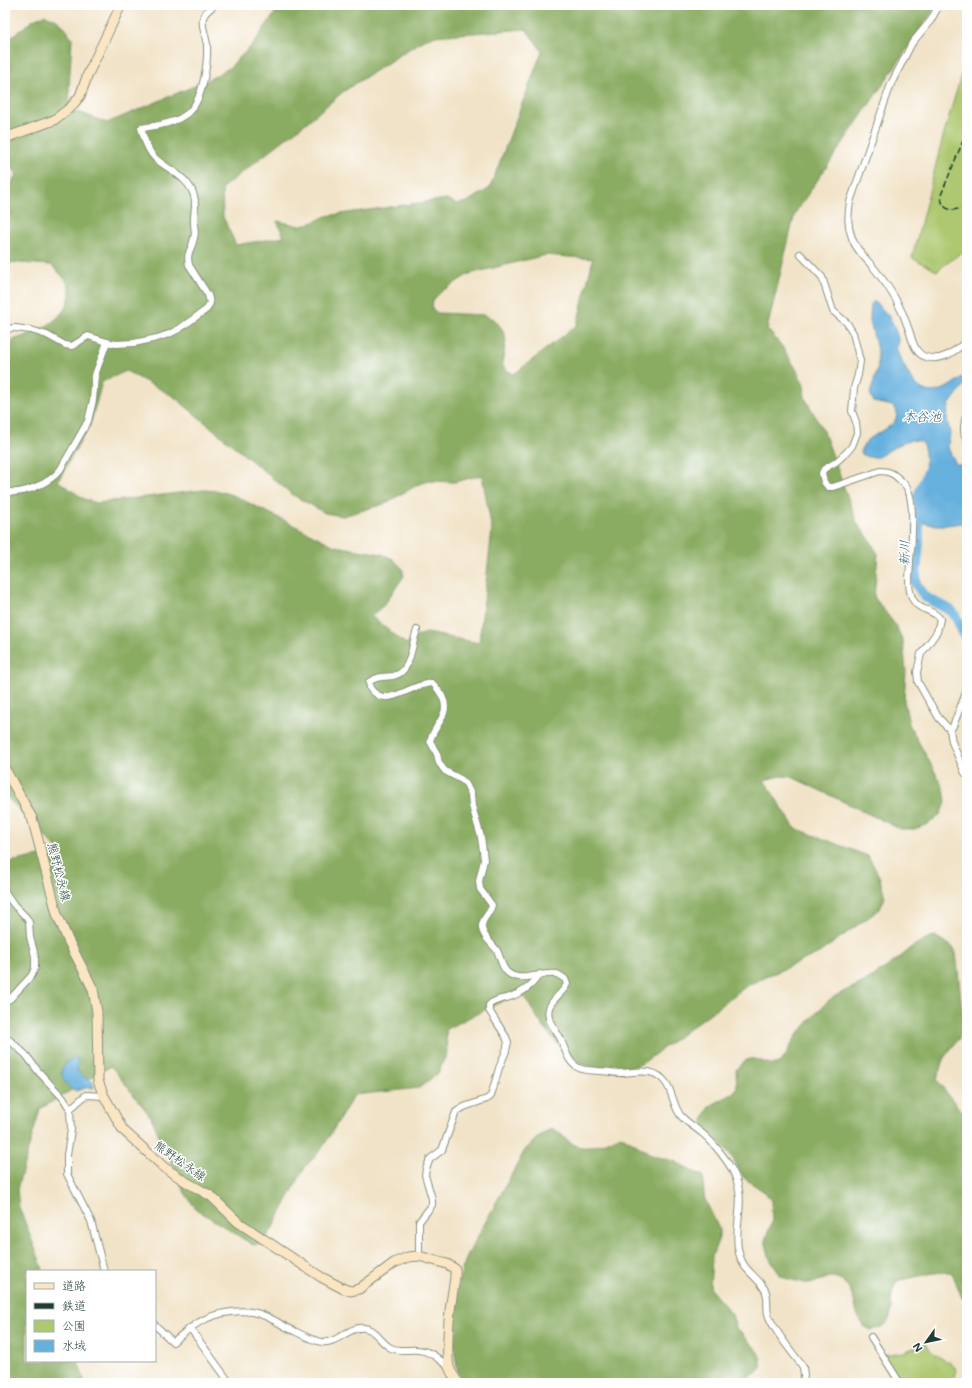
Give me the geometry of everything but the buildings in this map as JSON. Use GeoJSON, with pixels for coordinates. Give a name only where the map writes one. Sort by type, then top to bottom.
{"type":"FeatureCollection","features":[{"type":"Feature","properties":{"kind":"main road"},"geometry":{"type":"LineString","coordinates":[[5,138],[54,120],[71,107],[80,96],[88,74],[122,5]]}},
{"type":"Feature","properties":{"kind":"main road","name":"熊野松永線"},"geometry":{"type":"LineString","coordinates":[[5,769],[32,818],[57,914],[92,988],[97,1012],[98,1081],[104,1096],[123,1130],[165,1168],[211,1196],[238,1222],[321,1277],[351,1292],[359,1289],[394,1263],[408,1257],[419,1256],[447,1264],[455,1269],[456,1280],[450,1312],[449,1367]]}},
{"type":"Feature","properties":{"kind":"main road"},"geometry":{"type":"LineString","coordinates":[[449,1367],[459,1383]]}},
{"type":"Feature","properties":{"kind":"street"},"geometry":{"type":"LineString","coordinates":[[5,329],[15,328],[42,333],[65,345],[72,346],[88,336],[116,344],[134,343],[169,334],[207,309],[210,303],[208,296],[189,265],[188,259],[189,250],[194,240],[195,232],[194,196],[190,187],[182,178],[155,158],[144,139],[141,128],[176,120],[189,112],[195,104],[201,91],[207,60],[207,44],[203,19],[206,12],[215,5]]}},
{"type":"Feature","properties":{"kind":"street"},"geometry":{"type":"LineString","coordinates":[[939,5],[931,20],[912,43],[891,84],[850,202],[848,217],[852,240],[889,287],[904,315],[914,345],[918,352],[926,357],[943,357],[951,354],[967,341]]}},
{"type":"Feature","properties":{"kind":"street"},"geometry":{"type":"LineString","coordinates":[[800,254],[822,277],[833,311],[847,323],[853,333],[860,361],[854,388],[852,411],[856,422],[857,433],[852,446],[847,452],[836,462],[824,469],[822,473],[824,482],[828,487],[833,487],[880,471],[886,471],[892,473],[907,488],[912,504],[908,581],[911,595],[919,607],[934,613],[940,619],[937,632],[921,654],[917,672],[918,682],[939,718],[950,730],[952,742],[965,773],[967,774]]}},
{"type":"Feature","properties":{"kind":"street"},"geometry":{"type":"LineString","coordinates":[[5,491],[21,491],[34,488],[56,476],[88,421],[93,400],[95,375],[107,342]]}},
{"type":"Feature","properties":{"kind":"street"},"geometry":{"type":"LineString","coordinates":[[967,413],[964,420],[964,437],[967,442]]}},
{"type":"Feature","properties":{"kind":"street"},"geometry":{"type":"LineString","coordinates":[[417,630],[411,655],[406,667],[400,674],[394,676],[376,677],[369,682],[370,688],[374,693],[385,697],[403,693],[416,686],[432,683],[440,692],[445,704],[444,713],[430,741],[437,754],[439,763],[445,771],[462,780],[466,784],[471,794],[472,806],[481,837],[484,860],[479,881],[480,889],[492,905],[482,922],[481,928],[484,934],[498,953],[502,965],[507,972],[512,975],[524,978],[540,974],[557,974],[565,979],[567,984],[565,989],[549,1007],[548,1014],[549,1020],[561,1040],[564,1049],[577,1067],[586,1070],[621,1073],[647,1071],[654,1072],[669,1088],[674,1104],[682,1117],[703,1134],[721,1153],[735,1175],[739,1192],[740,1211],[737,1246],[740,1258],[745,1268],[766,1291],[768,1314],[802,1367],[804,1375],[803,1383]]}},
{"type":"Feature","properties":{"kind":"street"},"geometry":{"type":"LineString","coordinates":[[950,730],[967,690]]}},
{"type":"Feature","properties":{"kind":"street"},"geometry":{"type":"LineString","coordinates":[[5,892],[29,922],[30,937],[35,956],[35,968],[32,975],[11,998],[5,1002]]}},
{"type":"Feature","properties":{"kind":"street"},"geometry":{"type":"LineString","coordinates":[[419,1256],[419,1222],[432,1205],[432,1199],[425,1175],[430,1159],[442,1150],[456,1112],[464,1107],[492,1096],[499,1068],[506,1051],[508,1042],[489,1010],[489,1004],[493,1001],[520,992],[532,985],[540,974]]}},
{"type":"Feature","properties":{"kind":"street"},"geometry":{"type":"LineString","coordinates":[[5,1036],[26,1055],[38,1071],[63,1098],[70,1109],[71,1130],[66,1155],[67,1174],[91,1221],[104,1270]]}},
{"type":"Feature","properties":{"kind":"street"},"geometry":{"type":"LineString","coordinates":[[70,1109],[86,1095],[104,1096]]}},
{"type":"Feature","properties":{"kind":"street"},"geometry":{"type":"LineString","coordinates":[[156,1326],[173,1342],[204,1319],[217,1314],[242,1311],[253,1312],[274,1320],[314,1340],[324,1343],[332,1341],[350,1331],[359,1328],[366,1328],[391,1348],[397,1350],[417,1350],[429,1352],[449,1367]]}},
{"type":"Feature","properties":{"kind":"street"},"geometry":{"type":"LineString","coordinates":[[190,1328],[230,1383]]}},
{"type":"Feature","properties":{"kind":"street"},"geometry":{"type":"LineString","coordinates":[[871,1337],[900,1383]]}},
{"type":"Feature","properties":{"kind":"green space"},"geometry":{"type":"Polygon","coordinates":[[[281,5],[937,5],[795,213],[767,329],[781,345],[804,385],[805,398],[824,432],[857,523],[868,537],[878,554],[874,597],[896,626],[903,641],[906,670],[904,701],[909,724],[944,789],[946,802],[939,816],[928,824],[915,829],[900,829],[792,777],[780,776],[764,780],[795,828],[868,856],[879,876],[885,897],[880,909],[819,953],[748,985],[643,1063],[622,1072],[588,1066],[568,1058],[542,1025],[521,992],[446,1029],[447,1053],[438,1073],[419,1088],[354,1095],[321,1150],[305,1167],[271,1231],[262,1243],[253,1245],[196,1209],[183,1190],[151,1117],[111,1066],[40,1109],[17,1189],[19,1207],[43,1270],[26,1270],[26,1362],[78,1362],[85,1383],[5,1383],[5,863],[60,852],[5,795],[5,343],[32,333],[48,325],[62,313],[67,305],[70,291],[66,281],[51,265],[5,262],[5,188],[12,182],[17,174],[5,160],[5,49],[10,38],[33,20],[45,15],[55,19],[64,26],[72,38],[69,89],[70,103],[76,111],[107,123],[206,81],[229,68],[252,45],[281,5]],[[526,29],[433,36],[418,43],[344,91],[307,122],[222,188],[223,217],[236,245],[284,237],[277,221],[300,226],[314,222],[326,216],[447,199],[456,204],[467,202],[490,188],[542,51],[526,29]],[[546,255],[469,274],[442,291],[433,300],[432,308],[437,313],[484,315],[495,320],[502,329],[506,340],[502,363],[505,369],[514,374],[577,325],[593,259],[546,255]],[[126,371],[102,382],[91,422],[58,481],[84,499],[97,503],[203,490],[219,491],[235,496],[335,546],[382,554],[393,559],[402,568],[404,576],[384,605],[371,616],[406,644],[417,636],[427,633],[479,643],[492,530],[482,475],[455,482],[429,481],[419,484],[384,504],[343,516],[325,513],[293,495],[173,396],[126,371]]]}},
{"type":"Feature","properties":{"kind":"green space"},"geometry":{"type":"Polygon","coordinates":[[[967,55],[967,248],[937,271],[912,258],[943,137],[967,55]]]}},
{"type":"Feature","properties":{"kind":"green space"},"geometry":{"type":"Polygon","coordinates":[[[935,936],[951,946],[956,953],[963,1019],[963,1026],[960,1036],[944,1058],[937,1080],[961,1111],[967,1113],[967,1297],[962,1298],[953,1275],[950,1272],[899,1280],[893,1291],[890,1317],[882,1327],[871,1330],[864,1326],[857,1314],[849,1288],[842,1281],[830,1277],[810,1284],[788,1279],[780,1275],[770,1259],[765,1240],[772,1222],[771,1201],[766,1193],[744,1178],[730,1154],[717,1139],[706,1131],[703,1123],[710,1106],[734,1093],[737,1088],[736,1070],[740,1065],[750,1059],[770,1064],[781,1061],[785,1057],[798,1034],[827,1002],[874,976],[918,943],[929,937],[935,936]]]}},
{"type":"Feature","properties":{"kind":"green space"},"geometry":{"type":"Polygon","coordinates":[[[552,1128],[569,1141],[580,1147],[592,1147],[619,1136],[624,1137],[654,1156],[674,1161],[703,1176],[704,1197],[719,1229],[719,1238],[712,1256],[710,1289],[732,1315],[736,1328],[759,1352],[762,1368],[753,1375],[734,1383],[468,1383],[461,1378],[458,1374],[452,1335],[459,1279],[467,1256],[525,1150],[538,1137],[552,1128]]]}},
{"type":"Feature","properties":{"kind":"green space"},"geometry":{"type":"Polygon","coordinates":[[[925,1343],[933,1353],[951,1363],[957,1370],[954,1380],[951,1383],[934,1381],[929,1383],[897,1383],[882,1355],[904,1352],[925,1343]]]}},
{"type":"Feature","properties":{"kind":"water","name":"本谷池"},"geometry":{"type":"Polygon","coordinates":[[[874,301],[892,322],[898,339],[897,351],[909,375],[917,386],[933,392],[948,387],[967,372],[967,381],[949,405],[947,419],[950,433],[948,448],[956,464],[967,466],[967,522],[933,525],[921,522],[919,505],[926,489],[925,452],[923,444],[920,441],[911,440],[898,445],[878,457],[869,457],[861,454],[862,447],[867,441],[894,422],[897,416],[896,409],[892,406],[874,402],[870,394],[878,367],[877,350],[870,320],[871,304],[874,301]]]}},
{"type":"Feature","properties":{"kind":"water"},"geometry":{"type":"Polygon","coordinates":[[[74,1058],[78,1059],[77,1071],[82,1076],[92,1081],[94,1088],[88,1087],[77,1091],[68,1086],[61,1072],[66,1063],[74,1058]]]}},
{"type":"Feature","properties":{"kind":"waterway","name":"新川"},"geometry":{"type":"LineString","coordinates":[[931,465],[918,496],[919,543],[916,584],[925,597],[952,611],[963,633],[967,635]]}},
{"type":"Feature","properties":{"kind":"railway"},"geometry":{"type":"LineString","coordinates":[[967,131],[941,195],[941,200],[944,206],[954,210],[962,208],[967,198]]}}]}
